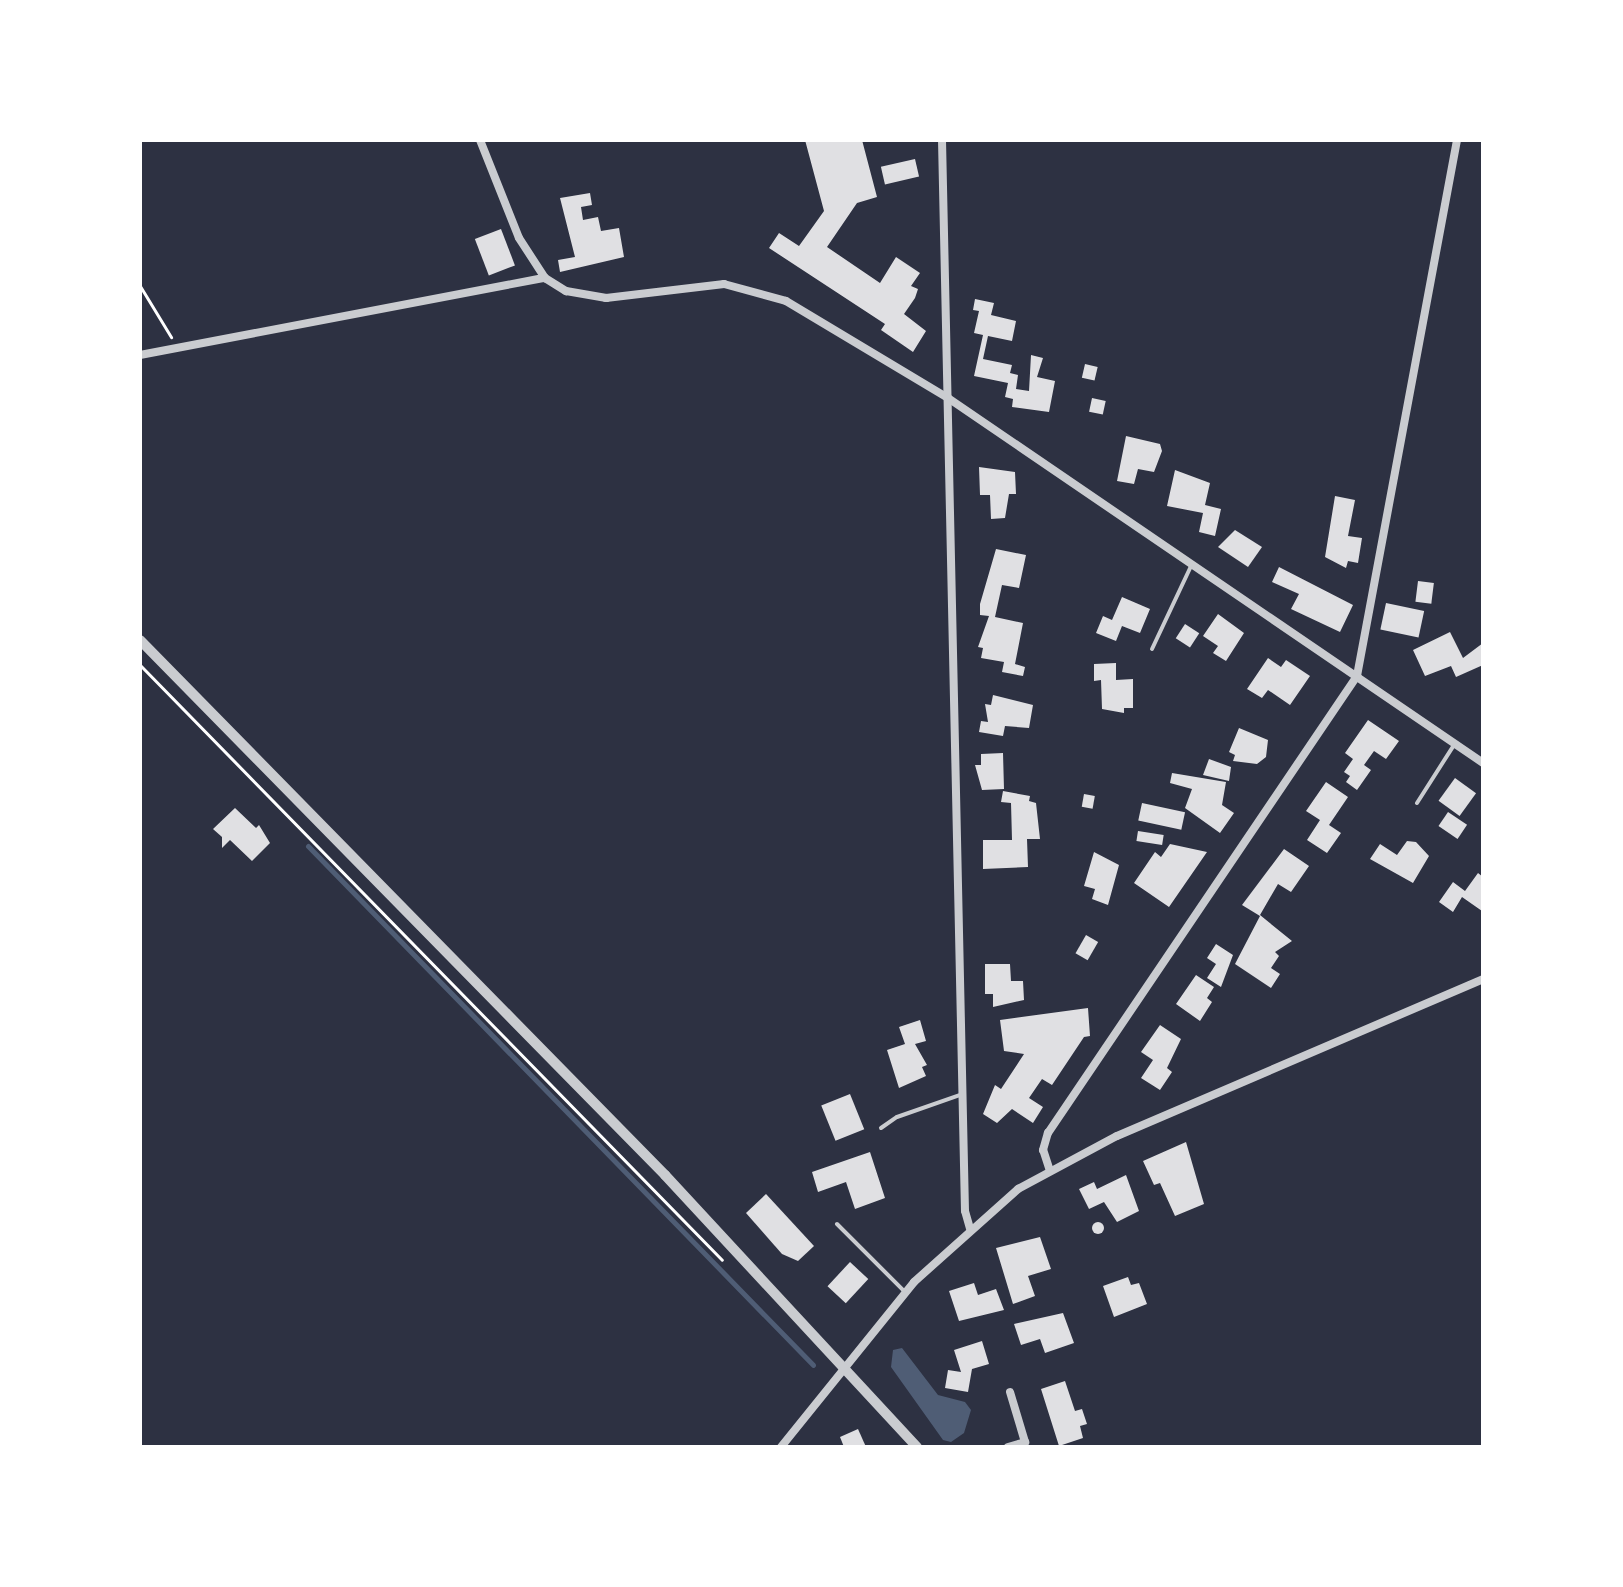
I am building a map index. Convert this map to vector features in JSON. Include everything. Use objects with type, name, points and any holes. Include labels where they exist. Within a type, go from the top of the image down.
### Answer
[{"type":"street","points":[[480,140],[519,238],[545,278],[566,291],[606,298],[695,285],[756,289],[786,301],[948,398],[1483,763]]},
{"type":"street","points":[[942,140],[965,1211],[970,1228]]},
{"type":"street","points":[[1050,1171],[1043,1150],[1048,1133],[1357,676],[1457,140]]},
{"type":"street","points":[[140,355],[545,278]]},
{"type":"street","points":[[140,640],[665,1175],[917,1447]]},
{"type":"street","points":[[781,1447],[843,1365],[905,1292],[970,1228],[1018,1189],[1117,1136],[1483,979]]},
{"type":"street","points":[[1008,1447],[1025,1442],[1010,1392]]},
{"type":"lane","points":[[1152,649],[1192,564]]},
{"type":"lane","points":[[1417,803],[1455,743]]},
{"type":"lane","points":[[881,1128],[897,1117],[962,1094]]},
{"type":"lane","points":[[837,1224],[905,1292]]},
{"type":"path","points":[[140,286],[177,349]]},
{"type":"path","points":[[140,665],[727,1265]]},
{"type":"water","points":[[902,1348],[938,1395],[965,1402],[971,1410],[964,1433],[951,1442],[943,1440],[891,1367],[893,1350]]},
{"type":"building","points":[[805,140],[862,140],[877,197],[857,203],[827,247],[880,283],[896,257],[920,273],[911,286],[918,289],[915,298],[904,314],[926,331],[913,352],[881,330],[885,324],[769,248],[779,233],[799,246],[824,211]]},
{"type":"building","points":[[915,159],[919,177],[885,184],[881,167]]},
{"type":"building","points":[[590,193],[592,205],[581,207],[583,220],[598,217],[601,231],[619,228],[624,257],[560,272],[558,260],[575,257],[560,198]]},
{"type":"building","points":[[501,229],[515,265],[489,275],[475,239]]},
{"type":"building","points":[[975,299],[994,303],[991,315],[1016,321],[1012,341],[988,336],[983,359],[1012,365],[1010,373],[1018,375],[1016,389],[1029,391],[1031,355],[1043,358],[1037,377],[1055,381],[1049,412],[1012,407],[1013,399],[1005,397],[1008,383],[974,376],[983,335],[974,333],[979,311],[973,310]]},
{"type":"building","points":[[1085,364],[1098,367],[1095,381],[1082,378]]},
{"type":"building","points":[[1092,398],[1106,401],[1103,415],[1089,412]]},
{"type":"building","points":[[1126,436],[1160,444],[1162,451],[1154,472],[1138,469],[1134,484],[1117,481]]},
{"type":"building","points":[[979,467],[1015,472],[1016,494],[1009,494],[1005,518],[991,519],[990,495],[980,495]]},
{"type":"building","points":[[1175,470],[1210,483],[1205,505],[1221,509],[1215,536],[1199,532],[1203,513],[1167,506]]},
{"type":"building","points":[[1335,496],[1355,500],[1348,536],[1362,538],[1358,563],[1348,561],[1346,568],[1325,557]]},
{"type":"building","points":[[1235,530],[1262,547],[1248,567],[1218,547]]},
{"type":"building","points":[[996,549],[1026,555],[1019,588],[1002,585],[995,617],[1023,623],[1015,664],[1025,667],[1023,676],[1002,672],[1004,662],[981,658],[983,648],[978,647],[989,616],[980,615],[980,604]]},
{"type":"building","points":[[1279,567],[1353,605],[1340,632],[1291,609],[1299,594],[1272,582]]},
{"type":"building","points":[[1418,581],[1434,583],[1431,604],[1415,602]]},
{"type":"building","points":[[1122,597],[1150,609],[1140,633],[1122,626],[1116,641],[1096,633],[1103,616],[1112,620]]},
{"type":"building","points":[[1386,603],[1424,611],[1419,638],[1380,629]]},
{"type":"building","points":[[1218,614],[1244,633],[1226,661],[1213,653],[1218,646],[1203,636]]},
{"type":"building","points":[[1185,624],[1199,633],[1190,648],[1176,638]]},
{"type":"building","points":[[1450,632],[1463,658],[1483,643],[1483,665],[1456,677],[1451,666],[1425,676],[1413,650]]},
{"type":"building","points":[[1268,658],[1281,667],[1286,660],[1310,676],[1290,705],[1268,690],[1262,698],[1247,689]]},
{"type":"building","points":[[1116,663],[1116,680],[1133,679],[1133,708],[1124,708],[1124,713],[1102,709],[1101,680],[1094,681],[1094,664]]},
{"type":"building","points":[[993,695],[1033,705],[1029,728],[1005,726],[1003,736],[979,732],[981,721],[988,722],[985,704],[991,705]]},
{"type":"building","points":[[1368,720],[1399,741],[1386,759],[1374,751],[1364,765],[1371,770],[1357,790],[1346,782],[1350,776],[1344,772],[1353,759],[1345,753]]},
{"type":"building","points":[[1239,728],[1268,740],[1266,757],[1257,764],[1233,761],[1235,755],[1229,752]]},
{"type":"building","points":[[1003,753],[1004,789],[982,790],[975,765],[981,765],[981,754]]},
{"type":"building","points":[[1209,759],[1231,767],[1229,781],[1203,775]]},
{"type":"building","points":[[1172,773],[1226,782],[1222,805],[1234,813],[1220,833],[1185,808],[1192,789],[1170,783]]},
{"type":"building","points":[[1455,778],[1476,793],[1460,816],[1439,801]]},
{"type":"building","points":[[1326,782],[1348,797],[1329,825],[1341,833],[1327,853],[1307,840],[1320,820],[1306,811]]},
{"type":"building","points":[[1003,791],[1030,796],[1029,801],[1036,803],[1040,839],[1027,839],[1028,867],[983,869],[983,840],[1012,840],[1011,803],[1001,802]]},
{"type":"building","points":[[1084,794],[1095,796],[1093,809],[1082,807]]},
{"type":"building","points":[[1142,803],[1185,812],[1181,830],[1138,821]]},
{"type":"building","points":[[235,808],[256,828],[259,825],[270,843],[252,861],[230,840],[222,848],[222,837],[213,829]]},
{"type":"building","points":[[1448,812],[1467,825],[1458,839],[1438,826]]},
{"type":"building","points":[[1138,831],[1164,835],[1162,845],[1136,841]]},
{"type":"building","points":[[1407,841],[1416,842],[1429,856],[1413,883],[1370,859],[1380,844],[1397,855]]},
{"type":"building","points":[[1170,844],[1207,852],[1169,907],[1134,883],[1155,852],[1161,857]]},
{"type":"building","points":[[1284,849],[1309,866],[1291,892],[1278,884],[1260,915],[1292,941],[1275,952],[1279,956],[1271,968],[1280,974],[1271,988],[1235,964],[1260,916],[1242,905]]},
{"type":"building","points":[[1094,852],[1119,865],[1108,905],[1092,899],[1095,889],[1084,886]]},
{"type":"building","points":[[1478,873],[1483,877],[1482,911],[1462,897],[1453,912],[1439,902],[1453,882],[1465,891]]},
{"type":"building","points":[[1086,935],[1098,942],[1088,960],[1076,953]]},
{"type":"building","points":[[1216,944],[1233,955],[1221,987],[1207,978],[1216,964],[1207,958]]},
{"type":"building","points":[[985,964],[1010,964],[1011,981],[1023,981],[1024,1000],[993,1007],[993,994],[985,994]]},
{"type":"building","points":[[1196,975],[1214,987],[1207,998],[1212,1002],[1200,1021],[1176,1004]]},
{"type":"building","points":[[1088,1008],[1090,1036],[1084,1037],[1052,1085],[1042,1079],[1029,1098],[1043,1107],[1033,1123],[1012,1109],[997,1123],[983,1114],[995,1085],[1001,1089],[1024,1054],[1004,1051],[1000,1020]]},
{"type":"building","points":[[920,1020],[926,1041],[915,1044],[927,1065],[922,1067],[926,1076],[899,1088],[887,1050],[905,1044],[899,1027]]},
{"type":"building","points":[[1160,1025],[1181,1039],[1167,1068],[1172,1072],[1160,1090],[1141,1078],[1153,1060],[1141,1052]]},
{"type":"building","points":[[850,1094],[864,1129],[835,1141],[821,1106]]},
{"type":"building","points":[[1186,1142],[1204,1204],[1175,1216],[1160,1183],[1154,1185],[1143,1161]]},
{"type":"building","points":[[870,1152],[885,1198],[855,1209],[846,1182],[818,1192],[812,1172]]},
{"type":"building","points":[[1126,1175],[1139,1211],[1117,1222],[1104,1202],[1089,1209],[1079,1189],[1094,1182],[1097,1189]]},
{"type":"building","points":[[766,1194],[814,1246],[798,1261],[782,1254],[746,1213]]},
{"type":"building","points":[[1093,1223],[1103,1223],[1103,1233],[1093,1233]]},
{"type":"building","points":[[1040,1237],[1051,1269],[1028,1276],[1035,1296],[1013,1304],[996,1248]]},
{"type":"building","points":[[850,1262],[868,1279],[846,1303],[827,1286]]},
{"type":"building","points":[[1128,1277],[1131,1285],[1139,1283],[1147,1304],[1114,1317],[1103,1286]]},
{"type":"building","points":[[974,1283],[978,1295],[996,1289],[1004,1310],[959,1321],[949,1291]]},
{"type":"building","points":[[1063,1313],[1074,1343],[1045,1353],[1040,1339],[1021,1345],[1014,1324]]},
{"type":"building","points":[[982,1341],[989,1364],[972,1369],[968,1392],[945,1388],[948,1370],[961,1372],[954,1350]]},
{"type":"building","points":[[1065,1381],[1075,1411],[1082,1409],[1087,1424],[1080,1426],[1083,1438],[1059,1446],[1041,1389]]},
{"type":"building","points":[[858,1429],[866,1447],[844,1447],[840,1437]]},
{"type":"waterway","points":[[308,846],[813,1365]]}]
